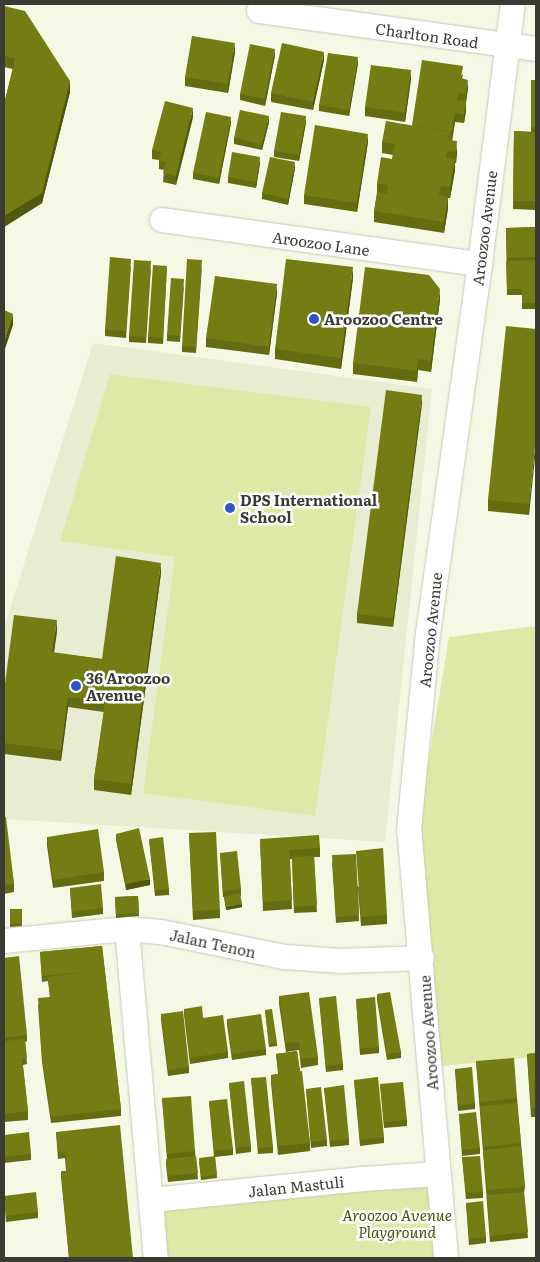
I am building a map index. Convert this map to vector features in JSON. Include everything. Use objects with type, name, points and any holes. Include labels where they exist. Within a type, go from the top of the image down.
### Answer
[{"type":"street","name":"Aroozoo Avenue","points":[[446,1258],[422,958],[409,830],[431,614],[480,264],[513,4]]},
{"type":"street","name":"Charlton Road","points":[[259,11],[321,12],[508,47],[536,49]]},
{"type":"street","name":"Aroozoo Lane","points":[[162,220],[480,264]]},
{"type":"street","name":"Jalan Tenon","points":[[4,941],[126,929],[169,934],[284,957],[342,961],[422,958]]},
{"type":"street","points":[[126,929],[156,1258]]},
{"type":"street","name":"Jalan Mastuli","points":[[152,1200],[363,1179],[440,1174]]},
{"type":"shaded area","name":"DPS International School","points":[[93,343],[432,389],[385,842],[4,819],[4,628]]},
{"type":"green space","points":[[110,374],[371,407],[315,816],[143,793],[175,557],[60,541]]},
{"type":"green space","points":[[536,626],[536,1057],[442,1066],[417,830],[449,637]]},
{"type":"green space","name":"Aroozoo Avenue Playground","points":[[431,1185],[436,1258],[167,1258],[162,1209]]},
{"type":"building","points":[[4,6],[25,11],[70,81],[42,193],[4,216],[4,104],[15,59],[4,56]]},
{"type":"building","points":[[192,36],[235,43],[228,84],[185,77]]},
{"type":"building","points":[[282,43],[324,52],[313,102],[271,93]]},
{"type":"building","points":[[250,44],[275,49],[265,99],[240,94]]},
{"type":"building","points":[[328,53],[358,57],[349,110],[319,105]]},
{"type":"building","points":[[422,60],[463,66],[461,78],[468,80],[466,94],[458,93],[457,100],[466,101],[464,115],[455,113],[452,132],[412,125]]},
{"type":"building","points":[[371,65],[411,70],[405,113],[365,107]]},
{"type":"building","points":[[531,80],[536,80],[536,127],[531,127]]},
{"type":"building","points":[[165,101],[193,108],[176,176],[163,173],[166,162],[159,160],[161,152],[152,150]]},
{"type":"building","points":[[240,110],[269,116],[262,144],[234,138]]},
{"type":"building","points":[[206,112],[231,117],[219,178],[193,173]]},
{"type":"building","points":[[281,112],[306,116],[299,155],[274,151]]},
{"type":"building","points":[[386,121],[450,132],[449,140],[457,141],[456,152],[447,151],[446,158],[455,159],[450,187],[441,186],[439,195],[448,197],[444,222],[374,211],[377,192],[387,194],[388,185],[377,184],[381,157],[392,159],[395,144],[382,142]]},
{"type":"building","points":[[315,125],[368,134],[357,203],[304,195]]},
{"type":"building","points":[[514,131],[536,132],[536,201],[513,201]]},
{"type":"building","points":[[232,152],[260,157],[256,182],[228,177]]},
{"type":"building","points":[[270,157],[295,162],[288,199],[262,193]]},
{"type":"building","points":[[536,227],[536,257],[507,258],[506,228]]},
{"type":"building","points":[[110,257],[131,259],[126,331],[105,330]]},
{"type":"building","points":[[187,259],[202,260],[196,347],[182,346]]},
{"type":"building","name":"Aroozoo Centre","points":[[286,259],[353,267],[341,358],[275,349]]},
{"type":"building","points":[[134,260],[151,261],[146,337],[129,336]]},
{"type":"building","points":[[536,260],[536,303],[522,303],[522,289],[507,289],[506,261]]},
{"type":"building","points":[[153,265],[167,266],[163,338],[148,337]]},
{"type":"building","points":[[365,267],[429,275],[440,289],[431,361],[418,359],[417,371],[353,363]]},
{"type":"building","points":[[215,276],[277,284],[269,347],[206,338]]},
{"type":"building","points":[[171,278],[184,279],[180,336],[167,335]]},
{"type":"building","points":[[4,310],[13,314],[4,341]]},
{"type":"building","points":[[506,326],[536,329],[536,438],[529,504],[488,500]]},
{"type":"building","name":"DPS International School","points":[[386,390],[422,395],[393,618],[357,614]]},
{"type":"building","name":"36 Aroozoo Avenue","points":[[116,556],[161,563],[131,784],[94,779],[105,702],[68,697],[61,750],[4,743],[4,691],[14,615],[57,620],[52,652],[102,659]]},
{"type":"building","points":[[6,817],[14,884],[4,885],[4,818]]},
{"type":"building","points":[[139,828],[150,879],[126,884],[116,834]]},
{"type":"building","points":[[98,829],[104,872],[53,880],[47,837]]},
{"type":"building","points":[[216,832],[220,910],[193,911],[189,833]]},
{"type":"building","points":[[319,835],[320,848],[289,850],[292,900],[263,902],[260,839]]},
{"type":"building","points":[[163,837],[169,889],[155,890],[149,839]]},
{"type":"building","points":[[383,848],[387,915],[361,917],[356,851]]},
{"type":"building","points":[[237,851],[241,889],[223,891],[220,853]]},
{"type":"building","points":[[356,854],[359,915],[336,917],[332,855]]},
{"type":"building","points":[[314,856],[317,905],[294,907],[292,857]]},
{"type":"building","points":[[101,884],[103,908],[72,912],[70,888]]},
{"type":"building","points":[[240,893],[242,904],[226,907],[224,897]]},
{"type":"building","points":[[138,896],[139,913],[116,914],[115,897]]},
{"type":"building","points":[[10,909],[22,909],[22,923],[10,924]]},
{"type":"building","points":[[102,946],[121,1109],[51,1117],[42,1056],[38,998],[50,997],[48,977],[86,972],[42,976],[40,952]]},
{"type":"building","points":[[19,956],[27,1035],[4,1038],[4,958]]},
{"type":"building","points":[[309,992],[318,1057],[301,1059],[299,1042],[286,1043],[279,996]]},
{"type":"building","points":[[390,992],[401,1052],[387,1054],[377,994]]},
{"type":"building","points":[[336,996],[343,1064],[326,1066],[319,998]]},
{"type":"building","points":[[375,997],[379,1047],[360,1049],[356,999]]},
{"type":"building","points":[[202,1006],[203,1018],[223,1015],[228,1052],[190,1058],[184,1009]]},
{"type":"building","points":[[272,1009],[277,1043],[269,1044],[265,1010]]},
{"type":"building","points":[[183,1011],[189,1067],[168,1070],[161,1014]]},
{"type":"building","points":[[261,1014],[266,1049],[232,1054],[227,1019]]},
{"type":"building","points":[[25,1039],[27,1058],[4,1061],[4,1041]]},
{"type":"building","points":[[297,1051],[300,1071],[279,1074],[276,1054]]},
{"type":"building","points":[[536,1053],[536,1108],[531,1108],[527,1054]]},
{"type":"building","points":[[514,1058],[517,1098],[480,1102],[476,1061]]},
{"type":"building","points":[[22,1059],[28,1111],[4,1114],[4,1061]]},
{"type":"building","points":[[472,1067],[475,1103],[458,1105],[455,1069]]},
{"type":"building","points":[[302,1071],[310,1143],[278,1146],[271,1075]]},
{"type":"building","points":[[266,1077],[273,1147],[258,1148],[251,1078]]},
{"type":"building","points":[[378,1077],[384,1137],[360,1140],[354,1080]]},
{"type":"building","points":[[244,1081],[251,1146],[236,1148],[229,1083]]},
{"type":"building","points":[[403,1082],[407,1120],[384,1122],[380,1084]]},
{"type":"building","points":[[344,1085],[349,1139],[330,1141],[324,1088]]},
{"type":"building","points":[[321,1087],[327,1140],[311,1142],[306,1089]]},
{"type":"building","points":[[191,1096],[195,1151],[167,1154],[162,1098]]},
{"type":"building","points":[[227,1099],[233,1149],[214,1151],[209,1101]]},
{"type":"building","points":[[517,1103],[521,1143],[484,1147],[480,1106]]},
{"type":"building","points":[[476,1112],[480,1148],[462,1150],[459,1114]]},
{"type":"building","points":[[120,1125],[133,1258],[69,1258],[61,1171],[67,1171],[65,1152],[58,1153],[56,1132]]},
{"type":"building","points":[[29,1132],[31,1154],[4,1157],[4,1135]]},
{"type":"building","points":[[521,1146],[525,1187],[487,1190],[483,1150]]},
{"type":"building","points":[[196,1156],[198,1173],[168,1176],[166,1159]]},
{"type":"building","points":[[215,1156],[217,1175],[201,1177],[199,1158]]},
{"type":"building","points":[[480,1156],[483,1192],[466,1193],[462,1157]]},
{"type":"building","points":[[36,1192],[38,1212],[6,1216],[4,1196]]},
{"type":"building","points":[[524,1192],[528,1232],[490,1236],[487,1195]]},
{"type":"building","points":[[483,1201],[486,1237],[469,1239],[466,1203]]},
{"type":"place","name":"Aroozoo Centre","points":[[314,319]]},
{"type":"place","name":"DPS International School","points":[[230,508]]},
{"type":"place","name":"36 Aroozoo Avenue","points":[[76,686]]}]
